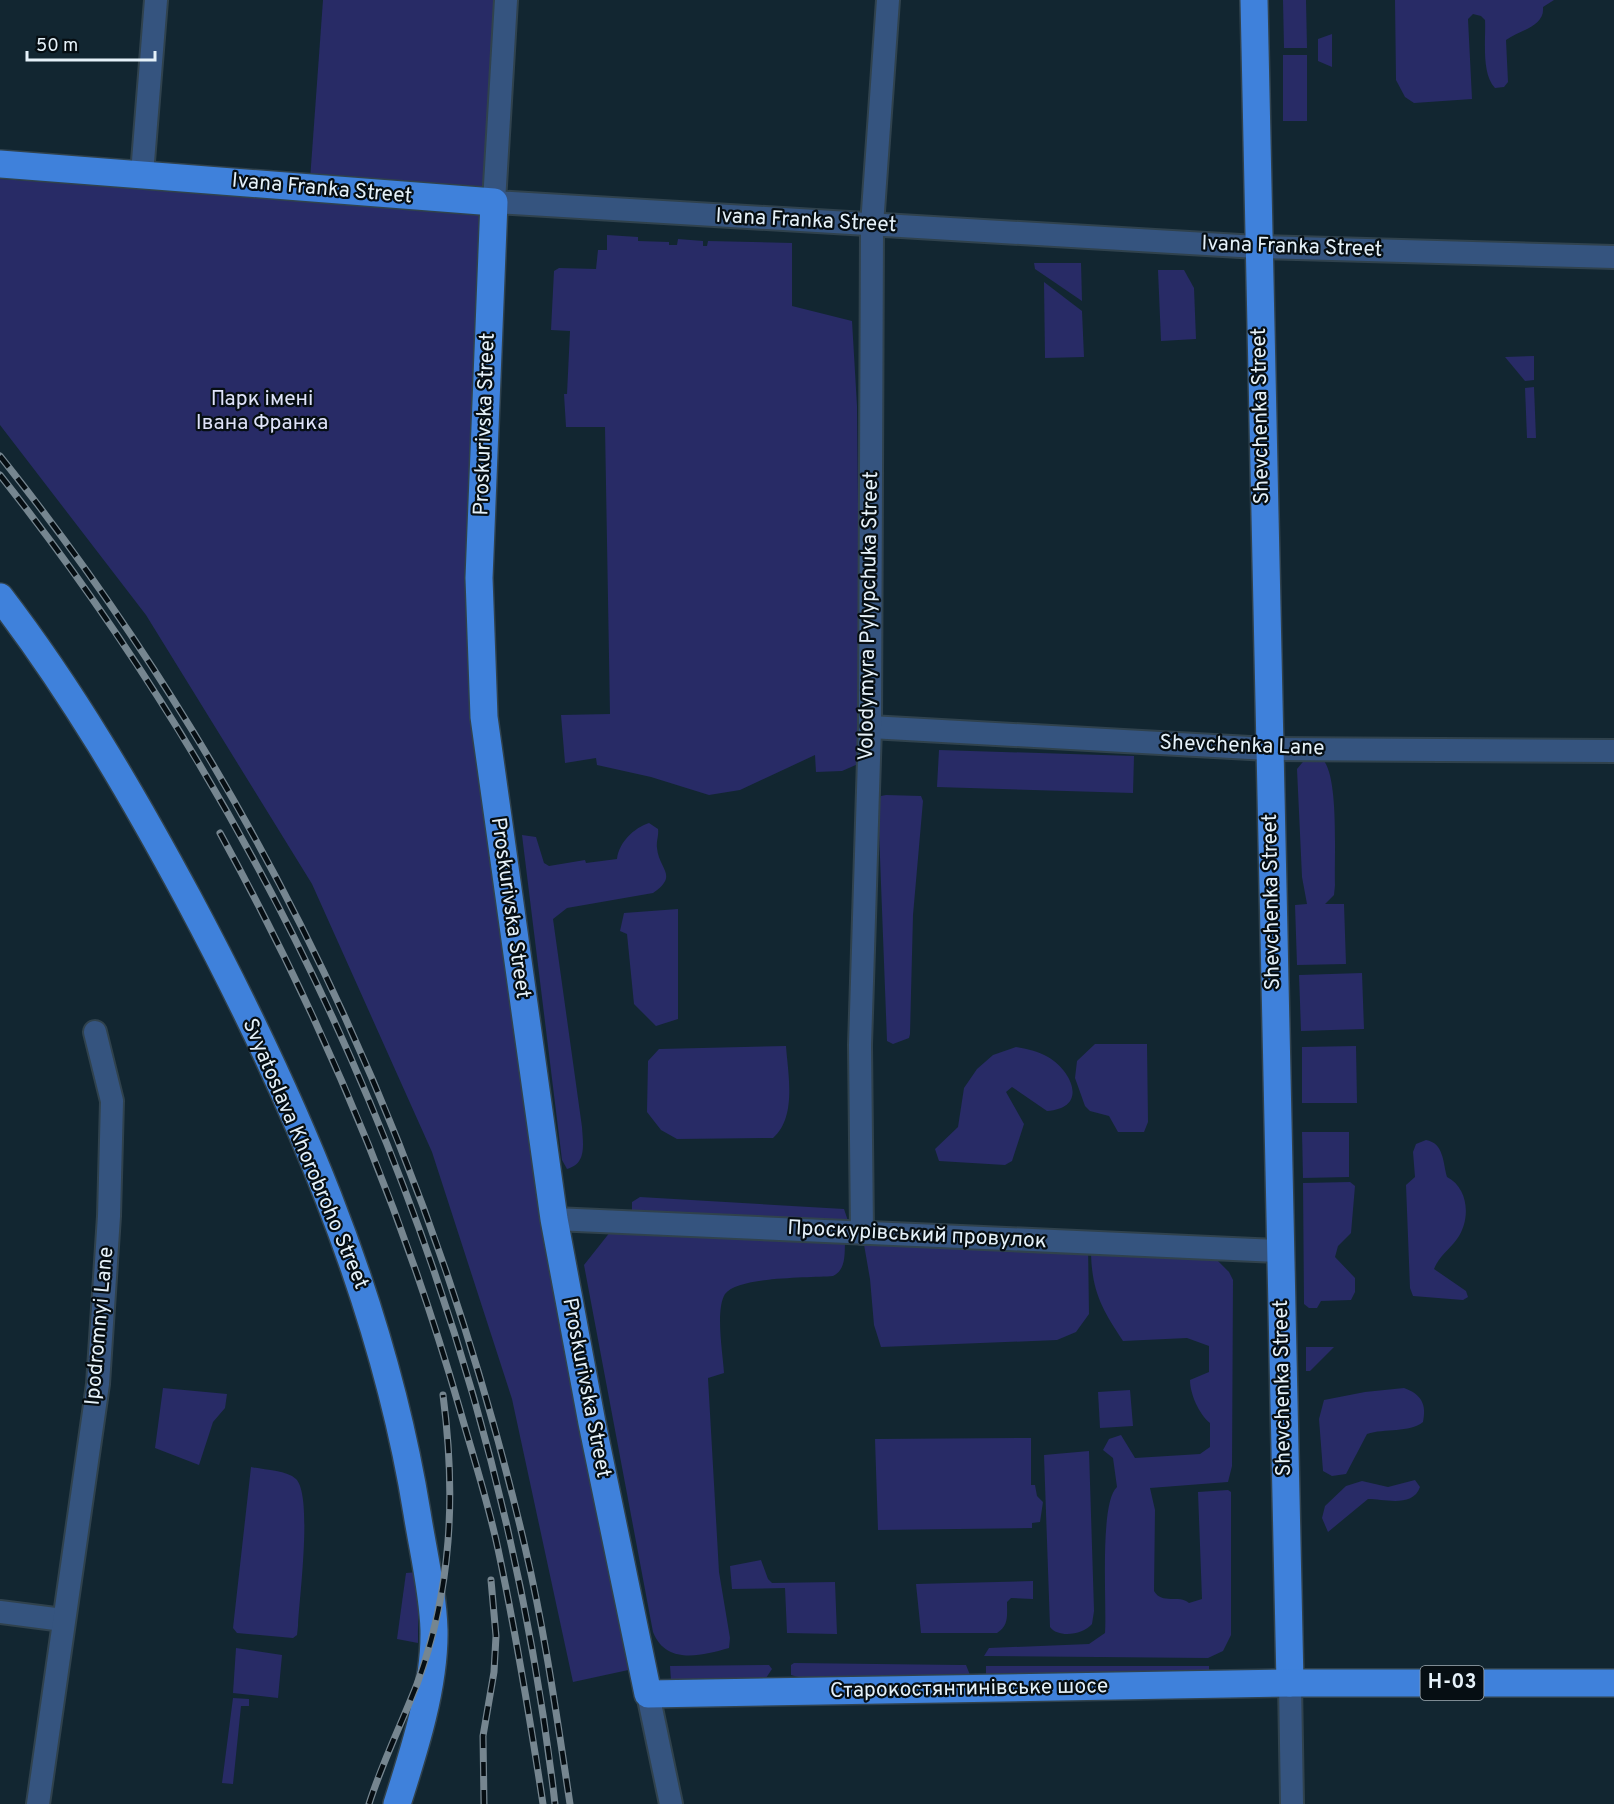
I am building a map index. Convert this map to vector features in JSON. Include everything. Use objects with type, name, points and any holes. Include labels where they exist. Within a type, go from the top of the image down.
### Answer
[{"type":"main road","name":"Shevchenka Street","points":[[1254,0],[1257,247],[1290,1683]]},
{"type":"main road","name":"Ivana Franka Street","points":[[0,164],[494,202]]},
{"type":"main road","name":"Proskurivska Street","points":[[494,202],[479,578],[484,717],[554,1219],[592,1423],[648,1695]]},
{"type":"main road","name":"Svyatoslava Khorobroho Street","points":[[0,597],[40,651],[115,768],[205,929],[284,1092],[361,1285],[396,1401],[407,1453],[434,1631],[424,1707],[397,1804]]},
{"type":"main road","name":"Старокостянтинівське шосе","points":[[648,1695],[1290,1683]]},
{"type":"main road","name":"Н-03","points":[[1290,1683],[1614,1683]]},
{"type":"street","points":[[142,174],[156,0]]},
{"type":"street","name":"Proskurivska Street","points":[[494,202],[506,0]]},
{"type":"street","name":"Volodymyra Pylypchuka Street","points":[[862,1233],[860,1045],[870,727],[872,225],[888,0]]},
{"type":"street","name":"Ivana Franka Street","points":[[494,202],[1257,247],[1614,257]]},
{"type":"street","name":"Shevchenka Lane","points":[[870,727],[1268,749],[1614,751]]},
{"type":"street","name":"Ipodromnyi Lane","points":[[38,1804],[98,1384],[109,1216],[112,1101],[95,1032]]},
{"type":"street","name":"Проскурівський провулок","points":[[554,1219],[1280,1251]]},
{"type":"street","points":[[0,1612],[63,1620]]},
{"type":"street","name":"Shevchenka Street","points":[[1290,1683],[1292,1804]]},
{"type":"street","name":"Proskurivska Street","points":[[648,1695],[671,1804]]},
{"type":"green space","points":[[323,0],[500,0],[487,194],[310,180]]},
{"type":"green space","points":[[1283,0],[1306,0],[1307,48],[1284,48]]},
{"type":"green space","points":[[1395,0],[1554,0],[1543,7],[1543,14],[1536,24],[1506,40],[1508,82],[1504,87],[1495,88],[1491,82],[1486,65],[1485,20],[1473,14],[1468,19],[1472,99],[1414,103],[1405,97],[1396,80]]},
{"type":"green space","points":[[1332,34],[1332,67],[1318,61],[1318,39]]},
{"type":"green space","points":[[1283,55],[1307,55],[1307,121],[1283,121]]},
{"type":"green space","name":"Парк імені Івана Франка","points":[[0,179],[486,210],[471,578],[633,1669],[573,1682],[512,1399],[432,1152],[312,884],[146,615],[0,425]]},
{"type":"green space","points":[[607,235],[638,237],[638,241],[669,242],[669,245],[677,245],[678,239],[703,241],[703,246],[707,246],[708,241],[792,243],[792,306],[852,321],[857,406],[860,699],[858,700],[858,764],[842,771],[816,772],[815,755],[740,790],[709,795],[651,777],[597,765],[596,758],[565,763],[561,715],[610,714],[605,427],[566,427],[564,394],[567,394],[570,331],[551,330],[554,271],[559,268],[596,269],[598,250],[607,250]]},
{"type":"green space","points":[[1034,263],[1081,263],[1082,301],[1035,269]]},
{"type":"green space","points":[[1158,270],[1184,270],[1194,288],[1196,339],[1161,341]]},
{"type":"green space","points":[[1044,282],[1082,311],[1084,357],[1045,358]]},
{"type":"green space","points":[[1534,356],[1534,380],[1525,381],[1505,357]]},
{"type":"green space","points":[[1534,387],[1536,438],[1527,438],[1525,388]]},
{"type":"green space","points":[[939,750],[1134,756],[1133,793],[937,787]]},
{"type":"green space","points":[[1307,757],[1323,759],[1332,785],[1335,821],[1335,885],[1334,895],[1325,904],[1344,904],[1346,964],[1297,965],[1295,905],[1307,904],[1302,877],[1297,769]]},
{"type":"green space","points":[[881,796],[921,796],[923,801],[913,915],[910,1034],[909,1038],[893,1044],[887,1041],[878,805]]},
{"type":"green space","points":[[649,823],[658,829],[658,856],[666,872],[665,881],[661,887],[653,893],[567,908],[553,919],[583,1140],[581,1158],[578,1163],[567,1169],[562,1160],[522,835],[536,837],[544,863],[549,866],[585,860],[586,863],[617,859],[628,836]]},
{"type":"green space","points":[[678,909],[678,1019],[656,1026],[634,1004],[627,934],[620,931],[624,913]]},
{"type":"green space","points":[[1362,973],[1364,1029],[1301,1031],[1299,975]]},
{"type":"green space","points":[[1095,1044],[1147,1044],[1148,1122],[1144,1132],[1118,1132],[1109,1116],[1090,1111],[1085,1106],[1075,1078],[1077,1061]]},
{"type":"green space","points":[[786,1046],[789,1082],[788,1107],[781,1129],[773,1138],[677,1139],[661,1130],[647,1112],[648,1061],[659,1049]]},
{"type":"green space","points":[[1356,1046],[1357,1103],[1302,1103],[1302,1047]]},
{"type":"green space","points":[[1016,1047],[1032,1050],[1057,1063],[1069,1079],[1072,1088],[1072,1096],[1068,1103],[1060,1108],[1047,1111],[1012,1087],[1006,1092],[1024,1124],[1012,1161],[1005,1165],[939,1161],[935,1149],[958,1127],[964,1088],[977,1069],[993,1055]]},
{"type":"green space","points":[[1302,1132],[1349,1132],[1349,1177],[1303,1178]]},
{"type":"green space","points":[[1426,1140],[1440,1149],[1447,1177],[1454,1182],[1464,1196],[1466,1214],[1461,1231],[1434,1269],[1466,1291],[1468,1297],[1463,1300],[1413,1296],[1410,1288],[1406,1185],[1415,1177],[1413,1152],[1416,1144]]},
{"type":"green space","points":[[1350,1182],[1355,1186],[1351,1233],[1338,1246],[1335,1257],[1355,1278],[1355,1292],[1351,1300],[1321,1301],[1317,1308],[1309,1308],[1304,1304],[1303,1183]]},
{"type":"green space","points":[[640,1197],[844,1209],[849,1224],[845,1238],[844,1260],[839,1272],[833,1276],[776,1279],[744,1284],[732,1288],[725,1294],[722,1301],[720,1321],[724,1373],[708,1378],[719,1572],[730,1638],[729,1648],[707,1654],[675,1654],[666,1650],[653,1632],[584,1265],[618,1222],[632,1213],[632,1202]]},
{"type":"green space","points":[[862,1233],[1088,1243],[1089,1314],[1076,1332],[1057,1340],[881,1347],[874,1325],[870,1279]]},
{"type":"green space","points":[[1091,1253],[1214,1257],[1229,1272],[1233,1280],[1232,1466],[1228,1482],[1150,1488],[1155,1510],[1154,1591],[1161,1598],[1180,1599],[1189,1603],[1202,1599],[1198,1492],[1228,1490],[1231,1492],[1231,1635],[1223,1651],[1208,1658],[984,1656],[989,1648],[1089,1644],[1105,1633],[1106,1533],[1111,1497],[1117,1487],[1113,1458],[1103,1450],[1109,1439],[1121,1435],[1135,1458],[1200,1454],[1210,1447],[1210,1423],[1196,1403],[1190,1380],[1209,1372],[1209,1346],[1187,1338],[1123,1341],[1099,1300],[1093,1279]]},
{"type":"green space","points":[[1306,1347],[1334,1347],[1310,1371],[1306,1371]]},
{"type":"green space","points":[[163,1388],[227,1394],[225,1408],[213,1422],[199,1465],[155,1448]]},
{"type":"green space","points":[[1404,1388],[1415,1393],[1421,1400],[1424,1410],[1423,1422],[1411,1428],[1367,1434],[1346,1474],[1332,1476],[1323,1471],[1319,1419],[1324,1400],[1365,1392]]},
{"type":"green space","points":[[1130,1390],[1133,1426],[1100,1428],[1098,1392]]},
{"type":"green space","points":[[1031,1438],[1031,1485],[1035,1485],[1037,1496],[1043,1502],[1040,1522],[1032,1523],[1032,1528],[878,1530],[875,1439]]},
{"type":"green space","points":[[1089,1451],[1094,1611],[1092,1624],[1078,1633],[1065,1634],[1054,1631],[1050,1627],[1044,1455]]},
{"type":"green space","points":[[251,1467],[292,1476],[301,1489],[304,1505],[304,1549],[297,1635],[293,1638],[237,1633],[233,1628]]},
{"type":"green space","points":[[1415,1480],[1420,1487],[1411,1498],[1397,1501],[1368,1499],[1328,1532],[1322,1518],[1325,1506],[1346,1486],[1362,1481],[1388,1487]]},
{"type":"green space","points":[[761,1560],[768,1579],[772,1583],[835,1582],[837,1634],[787,1633],[785,1588],[732,1589],[730,1566]]},
{"type":"green space","points":[[418,1572],[418,1643],[397,1639],[406,1573]]},
{"type":"green space","points":[[1033,1581],[1033,1599],[1011,1598],[1007,1602],[1004,1627],[997,1633],[921,1633],[916,1584]]},
{"type":"green space","points":[[236,1648],[282,1655],[278,1698],[233,1693]]},
{"type":"green space","points":[[794,1663],[966,1665],[970,1675],[805,1679],[791,1675],[791,1665]]},
{"type":"green space","points":[[769,1665],[772,1669],[766,1678],[671,1680],[670,1666]]},
{"type":"green space","points":[[986,1666],[1209,1666],[1209,1679],[986,1675]]},
{"type":"green space","points":[[233,1698],[249,1699],[249,1706],[241,1706],[233,1784],[222,1783]]},
{"type":"railway","points":[[0,456],[92,579],[177,706],[254,837],[324,972],[385,1110],[439,1252],[486,1398],[525,1547],[539,1611],[570,1804]]},
{"type":"railway","points":[[0,475],[108,622],[206,775],[293,936],[369,1101],[434,1272],[487,1446],[527,1624],[555,1804]]},
{"type":"railway","points":[[220,833],[257,902],[325,1043],[385,1187],[437,1335],[490,1514],[498,1549],[543,1804]]},
{"type":"railway","points":[[369,1804],[417,1684],[438,1613],[444,1577],[450,1505],[443,1395]]},
{"type":"railway","points":[[484,1804],[483,1736],[494,1672],[496,1636],[491,1580]]}]
